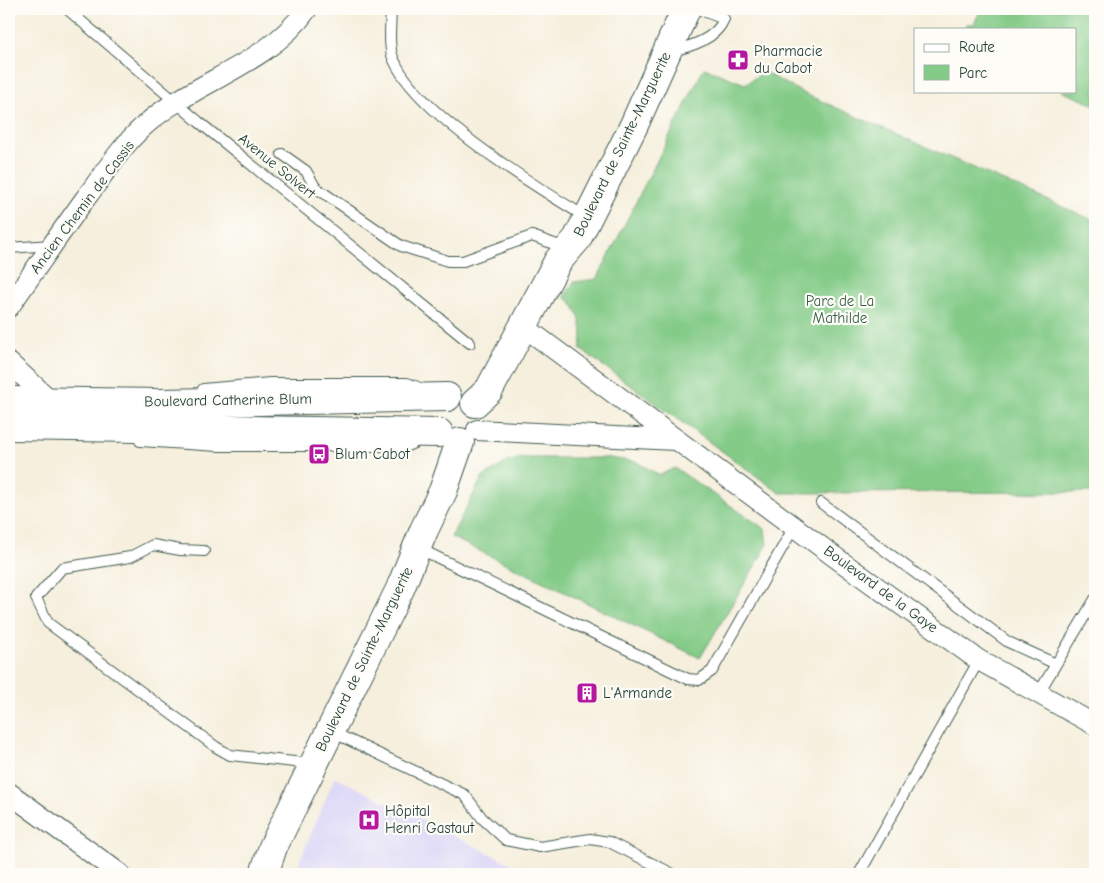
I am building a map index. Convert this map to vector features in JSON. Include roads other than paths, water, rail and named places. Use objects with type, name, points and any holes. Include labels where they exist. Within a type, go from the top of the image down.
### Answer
[{"type":"street","name":"Boulevard de Sainte-Marguerite","points":[[475,404],[489,390],[558,261],[577,240],[634,125],[686,9]]},
{"type":"street","name":"Ancien Chemin de Cassis","points":[[9,307],[114,159],[144,126],[175,101],[258,55],[304,10]]},
{"type":"street","name":"Boulevard de la Gaye","points":[[523,326],[794,527],[979,660],[1095,725]]},
{"type":"street","points":[[9,362],[49,393]]},
{"type":"street","name":"Boulevard Catherine Blum","points":[[14,395],[49,393],[161,403],[447,397]]},
{"type":"street","points":[[459,435],[481,420],[475,404],[467,397],[457,395],[447,397],[439,404],[434,413],[434,424],[459,435],[676,440]]},
{"type":"street","name":"Boulevard Catherine Blum","points":[[9,426],[459,435]]},
{"type":"street","name":"Boulevard de Sainte-Marguerite","points":[[264,874],[273,847],[400,589],[443,491],[459,435]]},
{"type":"street","points":[[9,793],[120,874]]},
{"type":"lane","name":"Avenue Solvert","points":[[67,9],[175,101],[470,344]]},
{"type":"lane","points":[[391,9],[392,54],[408,82],[441,118],[545,192],[587,218]]},
{"type":"lane","points":[[666,53],[696,44],[720,29],[724,18],[698,9]]},
{"type":"lane","points":[[282,154],[306,171],[315,187],[401,246],[448,261],[464,261],[532,236],[569,250]]},
{"type":"lane","points":[[9,248],[52,245]]},
{"type":"lane","points":[[163,392],[270,383],[407,383],[447,397]]},
{"type":"lane","points":[[9,434],[89,438]]},
{"type":"lane","points":[[129,441],[218,446],[407,446],[459,435]]},
{"type":"lane","points":[[821,503],[1008,642],[1056,664]]},
{"type":"lane","points":[[417,548],[688,679],[699,680],[712,671],[794,527]]},
{"type":"lane","points":[[204,550],[180,550],[153,545],[130,557],[62,568],[36,598],[48,623],[216,747],[230,755],[314,764]]},
{"type":"lane","points":[[1038,694],[1095,599]]},
{"type":"lane","points":[[859,874],[979,660]]},
{"type":"lane","points":[[330,731],[466,795],[482,818],[506,840],[540,847],[590,839],[609,842],[673,874]]},
{"type":"place","name":"Pharmacie du Cabot","points":[[738,60]]},
{"type":"place","name":"Blum Cabot","points":[[319,454]]},
{"type":"place","name":"L'Armande","points":[[587,693]]},
{"type":"place","name":"Hôpital Henri Gastaut","points":[[369,820]]},
{"type":"park label","name":"Parc de La Mathilde","points":[[840,310]]}]
